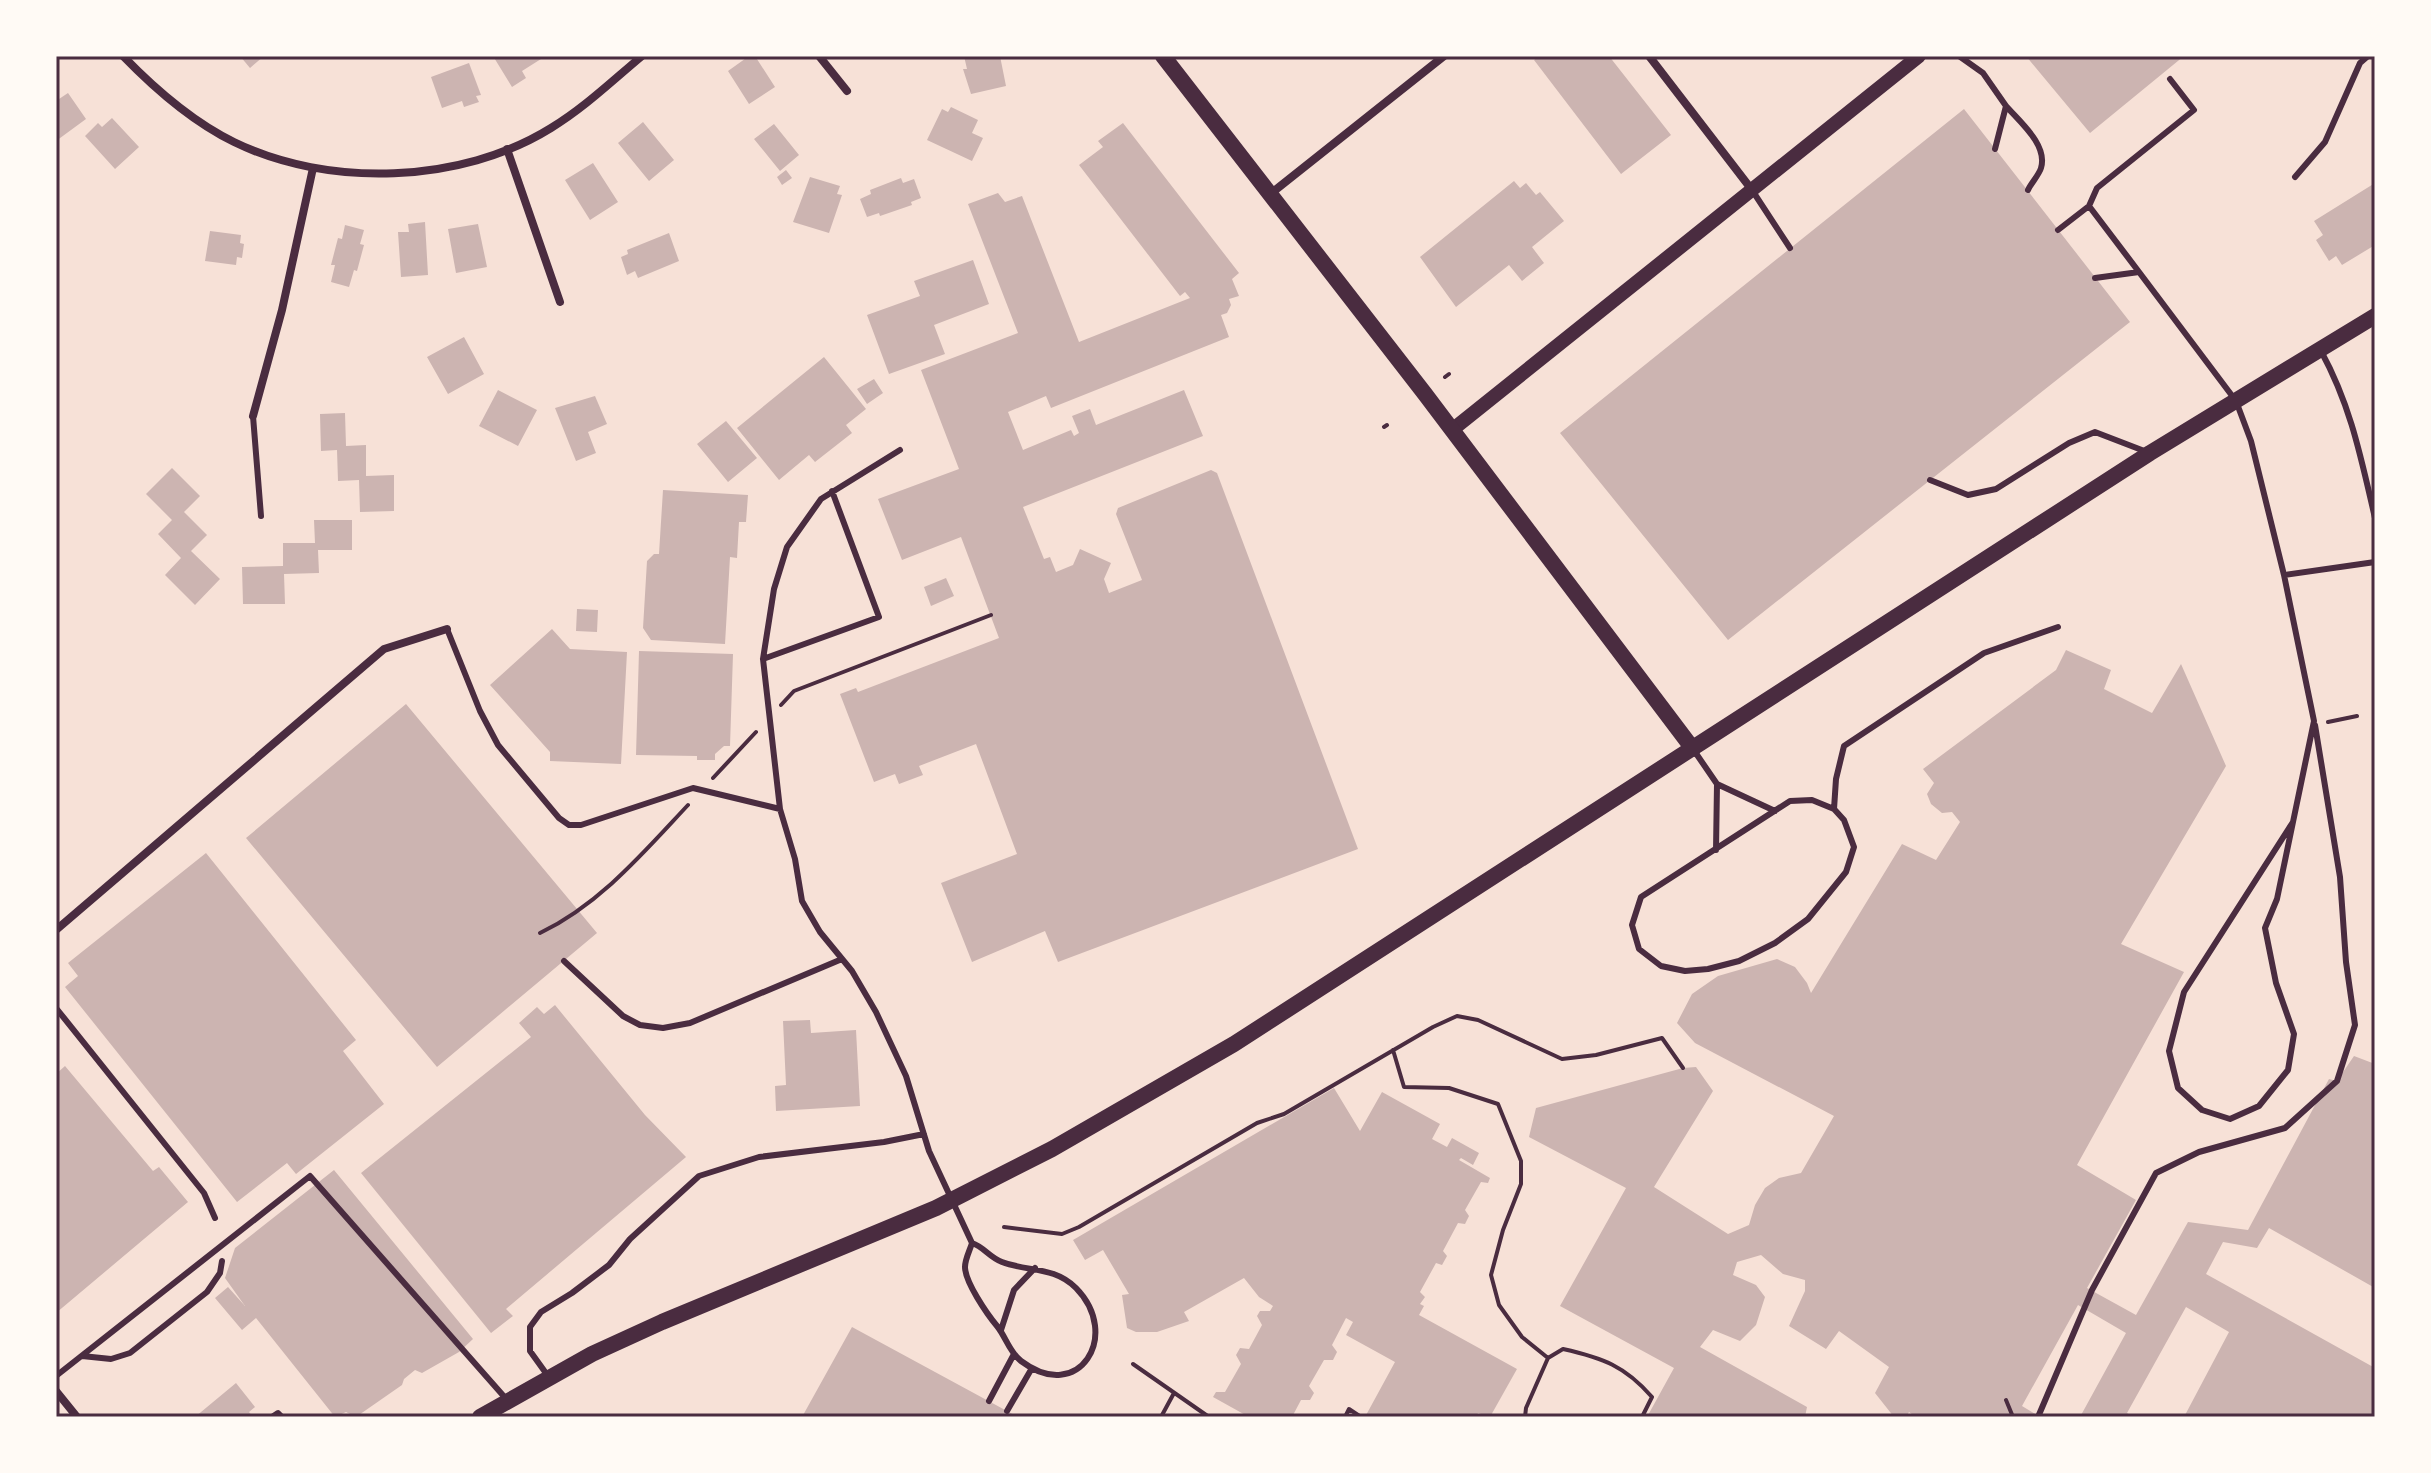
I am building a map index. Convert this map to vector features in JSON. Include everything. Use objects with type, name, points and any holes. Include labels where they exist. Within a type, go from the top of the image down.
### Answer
[{"type":"main road","points":[[1163,56],[1693,749]]},
{"type":"main road","points":[[480,1417],[592,1354],[715,1298],[909,1220],[952,1199],[1052,1149],[1234,1044],[2150,453],[2375,316]]},
{"type":"street","points":[[123,56],[167,96],[233,142],[313,168],[351,173],[411,174],[475,161],[549,130],[592,99],[642,56]]},
{"type":"street","points":[[819,56],[847,91]]},
{"type":"street","points":[[1269,195],[1444,56]]},
{"type":"street","points":[[1649,56],[1752,190]]},
{"type":"street","points":[[1452,430],[1919,56]]},
{"type":"street","points":[[507,149],[560,302]]},
{"type":"street","points":[[253,416],[282,310],[313,168]]},
{"type":"street","points":[[56,930],[384,649],[447,629]]},
{"type":"street","points":[[56,1391],[77,1417]]},
{"type":"lane","points":[[1959,56],[1983,73],[2032,136],[2042,154],[2041,169],[2028,190]]},
{"type":"lane","points":[[2295,177],[2325,142],[2360,63],[2368,56]]},
{"type":"lane","points":[[2058,230],[2089,206],[2097,188],[2194,110],[2170,79]]},
{"type":"lane","points":[[1995,149],[2006,106]]},
{"type":"lane","points":[[1752,190],[1790,248]]},
{"type":"lane","points":[[2038,1417],[2092,1290],[2156,1173],[2199,1152],[2285,1128],[2337,1081],[2355,1025],[2346,962],[2340,877],[2314,721],[2284,575],[2251,441],[2236,401],[2089,206]]},
{"type":"lane","points":[[2095,278],[2139,272]]},
{"type":"lane","points":[[2320,349],[2350,413],[2375,518]]},
{"type":"lane","points":[[253,416],[261,516]]},
{"type":"lane","points":[[1930,480],[1968,495],[1996,489],[2069,443],[2095,432],[2150,453]]},
{"type":"lane","points":[[900,450],[821,499],[787,547],[774,589],[763,659],[780,809],[795,859],[802,901],[876,1012],[906,1076],[924,1134],[972,1243],[965,1268],[984,1311],[1001,1330],[1014,1354],[1032,1368],[1062,1375],[1082,1367],[1093,1353],[1096,1339],[1088,1304],[1076,1288],[1047,1270],[993,1258],[985,1248],[972,1243]]},
{"type":"lane","points":[[763,659],[879,617],[832,491]]},
{"type":"lane","points":[[2284,575],[2375,562]]},
{"type":"lane","points":[[1834,809],[1836,779],[1844,746],[1984,653],[2058,627]]},
{"type":"lane","points":[[447,629],[480,711],[498,745],[559,818],[569,825],[581,825],[693,788],[780,809]]},
{"type":"lane","points":[[2293,822],[2184,992],[2169,1051],[2178,1088],[2202,1110],[2230,1119],[2259,1106],[2288,1070],[2294,1034],[2276,983],[2265,928],[2277,899],[2314,721]]},
{"type":"lane","points":[[1693,749],[1717,784],[1775,811]]},
{"type":"lane","points":[[1716,850],[1717,784]]},
{"type":"lane","points":[[1812,800],[1834,809],[1844,820],[1854,847],[1846,872],[1808,919],[1775,943],[1739,961],[1685,971],[1661,966],[1639,949],[1632,925],[1641,897],[1790,801],[1812,800]]},
{"type":"lane","points":[[564,961],[623,1016],[640,1025],[663,1028],[690,1023],[842,959]]},
{"type":"lane","points":[[56,1008],[204,1193],[215,1218]]},
{"type":"lane","points":[[549,1378],[530,1351],[530,1327],[541,1312],[609,1265],[630,1239],[699,1176],[759,1157],[884,1142],[924,1134]]},
{"type":"lane","points":[[56,1376],[310,1176],[508,1401]]},
{"type":"lane","points":[[82,1356],[111,1359],[130,1353],[207,1292],[220,1273],[222,1261]]},
{"type":"lane","points":[[1001,1330],[1014,1290],[1035,1268]]},
{"type":"lane","points":[[989,1401],[1014,1354]]},
{"type":"lane","points":[[1007,1411],[1032,1368]]},
{"type":"lane","points":[[272,1417],[278,1413],[282,1417]]},
{"type":"path","points":[[2324,723],[2357,716]]},
{"type":"path","points":[[540,933],[578,910]]},
{"type":"path","points":[[1004,1227],[1062,1234],[1079,1227],[1257,1123],[1284,1114],[1457,1016],[1498,1028],[1562,1059],[1596,1055],[1662,1038],[1683,1068]]},
{"type":"path","points":[[1393,1050],[1404,1087],[1449,1088],[1498,1104],[1521,1161],[1521,1184],[1503,1230],[1491,1275],[1499,1305],[1514,1327],[1548,1358]]},
{"type":"path","points":[[1525,1417],[1548,1358],[1563,1349],[1593,1356],[1634,1376],[1652,1397],[1642,1417]]},
{"type":"path","points":[[1133,1364],[1209,1417]]},
{"type":"path","points":[[1161,1417],[1174,1393]]},
{"type":"path","points":[[2006,1400],[2013,1417]]},
{"type":"path","points":[[1345,1417],[1349,1409],[1361,1417]]},
{"type":"building","points":[[240,56],[264,56],[250,68]]},
{"type":"building","points":[[493,56],[539,56],[541,59],[522,71],[526,78],[512,87]]},
{"type":"building","points":[[749,56],[755,56],[775,87],[749,104],[728,71]]},
{"type":"building","points":[[964,56],[1000,56],[1006,86],[971,94],[963,69],[967,69]]},
{"type":"building","points":[[1539,56],[1609,56],[1671,135],[1621,174],[1534,60]]},
{"type":"building","points":[[2026,56],[2184,56],[2090,133]]},
{"type":"building","points":[[469,63],[481,95],[476,96],[479,102],[464,107],[462,101],[442,108],[431,77]]},
{"type":"building","points":[[68,93],[86,119],[56,141],[56,101]]},
{"type":"building","points":[[951,107],[978,120],[972,133],[983,138],[972,161],[927,140],[942,109],[948,112]]},
{"type":"building","points":[[1964,109],[2130,322],[1728,640],[1560,433]]},
{"type":"building","points":[[112,118],[139,147],[115,169],[85,136],[98,123],[102,127]]},
{"type":"building","points":[[643,122],[674,160],[649,181],[618,143]]},
{"type":"building","points":[[1123,123],[1239,273],[1232,279],[1239,296],[1229,299],[1231,305],[1227,313],[1221,315],[1229,337],[1051,408],[1046,396],[1008,412],[1023,450],[1071,430],[1074,436],[1079,433],[1072,416],[1090,409],[1096,425],[1184,390],[1203,436],[1023,507],[1044,559],[1050,557],[1056,572],[1073,565],[1080,549],[1111,563],[1104,579],[1109,593],[1142,580],[1116,514],[1118,508],[1211,470],[1217,473],[1358,849],[1058,962],[1045,931],[972,962],[941,883],[1017,854],[976,744],[919,766],[923,775],[899,784],[895,774],[874,782],[840,694],[856,688],[858,692],[999,638],[961,537],[902,560],[878,499],[959,469],[921,370],[1018,333],[968,204],[998,193],[1005,202],[1022,196],[1079,342],[1190,298],[1185,292],[1180,296],[1079,165],[1103,147],[1098,141]]},
{"type":"building","points":[[774,124],[799,155],[780,171],[754,139]]},
{"type":"building","points":[[593,163],[618,202],[590,220],[565,180]]},
{"type":"building","points":[[786,170],[792,178],[782,185],[777,177]]},
{"type":"building","points":[[810,177],[840,186],[837,194],[842,195],[829,233],[793,222]]},
{"type":"building","points":[[901,178],[903,183],[914,179],[921,198],[911,202],[912,205],[867,217],[860,199],[871,194],[870,190]]},
{"type":"building","points":[[1514,181],[1520,188],[1526,183],[1536,195],[1540,192],[1564,221],[1532,247],[1544,263],[1522,281],[1509,265],[1456,307],[1420,257]]},
{"type":"building","points":[[2375,183],[2375,245],[2342,265],[2336,256],[2329,261],[2316,240],[2323,235],[2314,221]]},
{"type":"building","points":[[425,222],[428,275],[401,277],[398,232],[409,232],[408,224]]},
{"type":"building","points":[[478,224],[487,267],[456,273],[448,229]]},
{"type":"building","points":[[345,225],[364,230],[360,244],[364,245],[349,287],[331,282],[335,265],[331,265]]},
{"type":"building","points":[[210,231],[241,235],[240,243],[244,244],[242,258],[237,257],[236,265],[205,261]]},
{"type":"building","points":[[669,233],[679,261],[638,278],[635,271],[627,275],[621,257],[628,254],[627,250]]},
{"type":"building","points":[[973,260],[989,304],[934,325],[945,354],[889,374],[867,315],[920,296],[914,281]]},
{"type":"building","points":[[464,337],[484,374],[448,394],[427,357]]},
{"type":"building","points":[[824,357],[866,409],[846,425],[852,433],[815,462],[809,455],[779,480],[737,428]]},
{"type":"building","points":[[874,379],[883,393],[867,404],[857,389]]},
{"type":"building","points":[[498,390],[537,410],[518,446],[479,426]]},
{"type":"building","points":[[595,396],[607,424],[588,432],[596,453],[576,461],[555,408]]},
{"type":"building","points":[[345,413],[346,446],[366,445],[366,476],[394,475],[394,511],[360,512],[359,480],[338,481],[337,450],[321,451],[320,414]]},
{"type":"building","points":[[726,421],[757,458],[728,482],[697,444]]},
{"type":"building","points":[[172,468],[200,496],[184,512],[207,535],[191,551],[220,579],[195,605],[165,575],[181,558],[158,534],[172,520],[146,494]]},
{"type":"building","points":[[663,490],[748,495],[746,522],[739,522],[737,558],[730,557],[725,644],[651,640],[643,628],[647,561],[654,554],[659,554]]},
{"type":"building","points":[[314,520],[352,520],[352,550],[318,550],[319,573],[284,574],[285,604],[243,604],[242,567],[283,566],[283,543],[315,543]]},
{"type":"building","points":[[946,578],[954,596],[931,606],[924,587]]},
{"type":"building","points":[[577,609],[598,610],[597,632],[576,631]]},
{"type":"building","points":[[552,629],[570,649],[627,652],[621,764],[550,761],[550,752],[490,685]]},
{"type":"building","points":[[2066,650],[2111,670],[2104,689],[2152,713],[2181,664],[2226,766],[2121,944],[2184,972],[2077,1165],[2136,1200],[2087,1288],[2136,1315],[2188,1222],[2248,1230],[2329,1079],[2337,1081],[2354,1056],[2375,1064],[2375,1288],[2269,1228],[2257,1248],[2223,1242],[2206,1274],[2375,1368],[2375,1417],[2184,1417],[2229,1332],[2186,1307],[2127,1413],[2133,1417],[2080,1417],[2126,1333],[2078,1305],[2022,1406],[2040,1417],[1916,1417],[1909,1412],[1906,1417],[1894,1417],[1875,1393],[1889,1367],[1839,1331],[1826,1349],[1789,1326],[1805,1291],[1805,1280],[1783,1274],[1761,1255],[1737,1262],[1733,1275],[1756,1285],[1765,1297],[1756,1325],[1740,1341],[1713,1330],[1700,1347],[1807,1407],[1805,1417],[1647,1417],[1674,1368],[1560,1306],[1626,1188],[1529,1137],[1536,1108],[1696,1067],[1713,1091],[1654,1187],[1728,1234],[1749,1225],[1755,1205],[1765,1188],[1779,1178],[1801,1173],[1834,1116],[1695,1043],[1677,1023],[1692,994],[1718,976],[1777,959],[1795,967],[1811,993],[1902,844],[1936,860],[1960,822],[1952,812],[1942,813],[1931,804],[1927,794],[1934,783],[1923,769],[2056,670]]},
{"type":"building","points":[[639,651],[733,654],[730,746],[724,746],[715,754],[715,760],[697,760],[697,756],[636,755]]},
{"type":"building","points":[[406,704],[597,933],[437,1067],[246,838]]},
{"type":"building","points":[[206,853],[356,1040],[343,1051],[384,1104],[296,1174],[287,1163],[237,1202],[65,987],[78,976],[68,963]]},
{"type":"building","points":[[555,1005],[645,1115],[686,1157],[506,1309],[513,1316],[491,1333],[361,1173],[531,1037],[519,1023],[537,1007],[544,1014]]},
{"type":"building","points":[[810,1020],[811,1033],[856,1030],[860,1106],[776,1111],[775,1086],[786,1085],[783,1021]]},
{"type":"building","points":[[65,1066],[153,1171],[159,1167],[188,1202],[56,1313],[56,1074]]},
{"type":"building","points":[[1334,1088],[1360,1131],[1382,1092],[1440,1124],[1432,1139],[1447,1147],[1452,1138],[1479,1153],[1473,1165],[1461,1158],[1459,1160],[1490,1178],[1488,1183],[1481,1182],[1465,1210],[1469,1216],[1465,1224],[1458,1223],[1443,1251],[1447,1256],[1442,1265],[1436,1263],[1420,1292],[1425,1297],[1420,1304],[1424,1306],[1419,1315],[1517,1369],[1490,1417],[1478,1413],[1476,1417],[1365,1417],[1395,1362],[1346,1335],[1353,1322],[1346,1318],[1332,1345],[1337,1352],[1333,1360],[1324,1360],[1309,1386],[1314,1393],[1310,1400],[1301,1400],[1292,1417],[1249,1417],[1213,1397],[1216,1392],[1225,1392],[1241,1364],[1236,1355],[1240,1348],[1249,1349],[1262,1325],[1257,1316],[1260,1311],[1270,1311],[1273,1306],[1259,1297],[1244,1278],[1184,1312],[1189,1321],[1157,1332],[1136,1332],[1127,1328],[1122,1295],[1129,1294],[1103,1250],[1085,1260],[1073,1240]]},
{"type":"building","points":[[334,1170],[473,1339],[459,1352],[422,1373],[415,1370],[404,1379],[402,1385],[356,1417],[346,1412],[335,1417],[256,1318],[242,1330],[215,1298],[228,1287],[245,1306],[225,1278],[235,1248]]},
{"type":"building","points":[[852,1327],[1018,1417],[802,1417]]},
{"type":"building","points":[[236,1383],[255,1407],[249,1412],[253,1417],[195,1417]]}]
